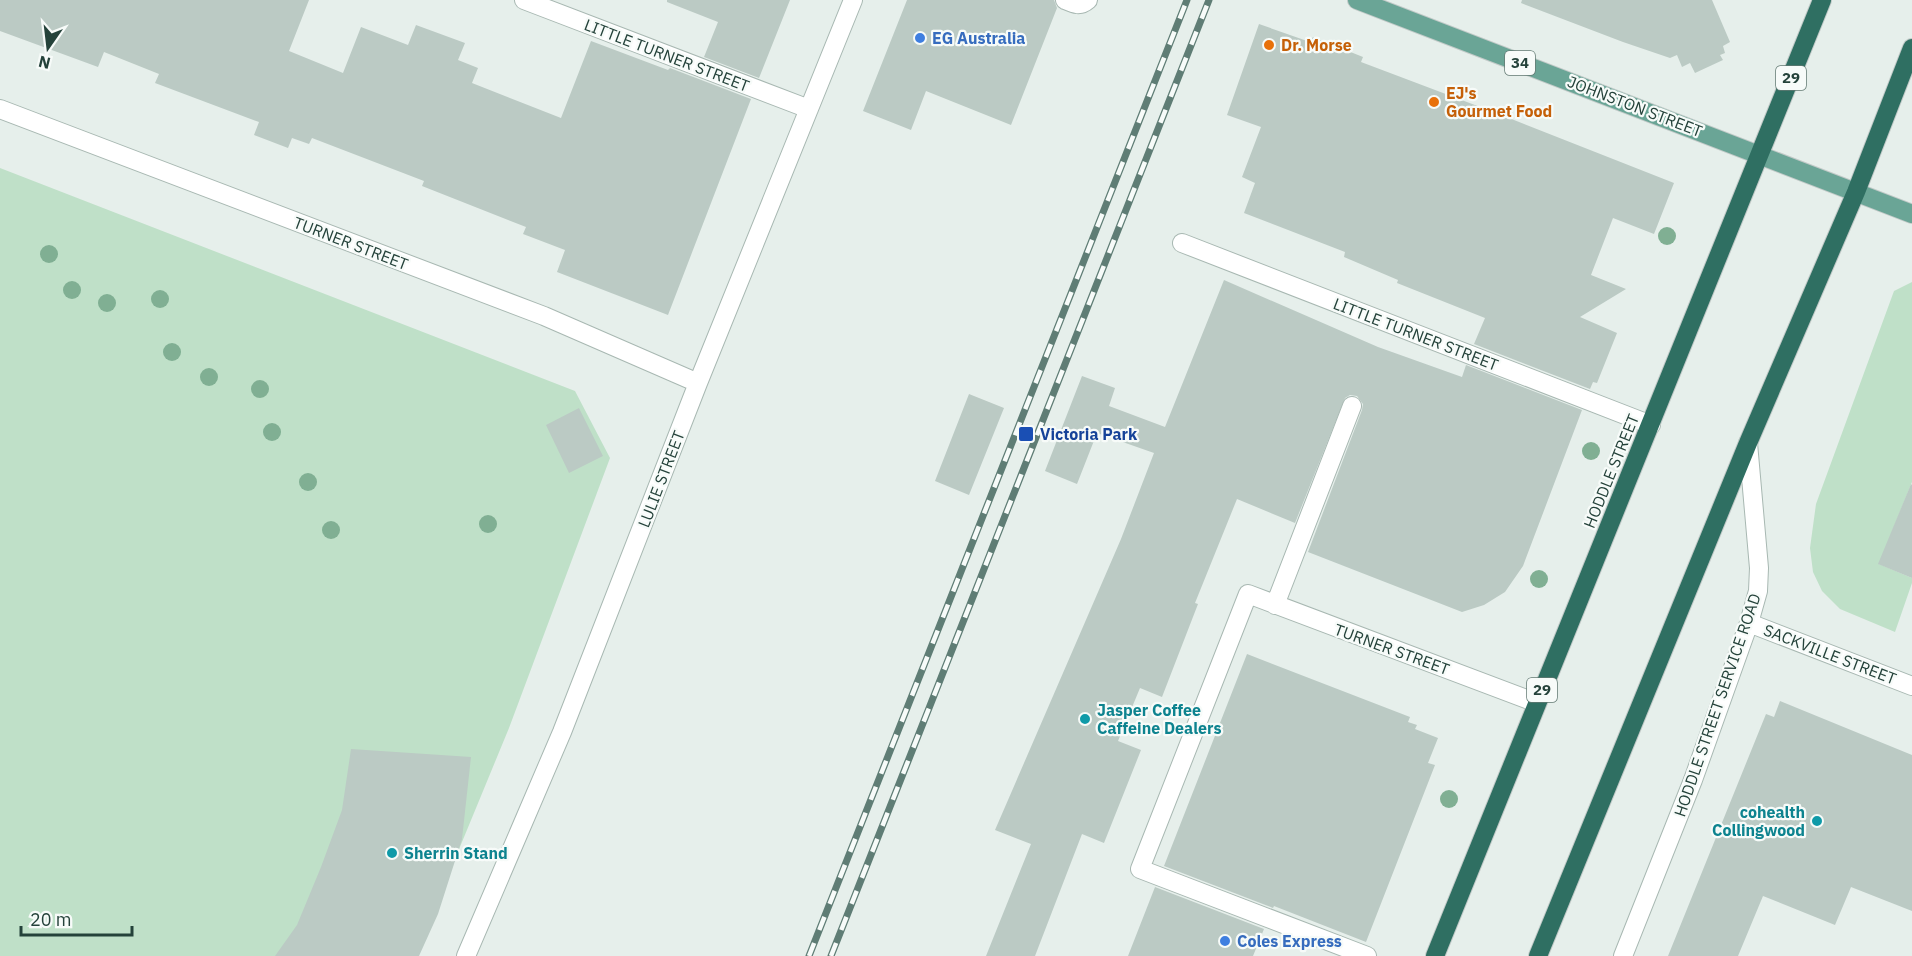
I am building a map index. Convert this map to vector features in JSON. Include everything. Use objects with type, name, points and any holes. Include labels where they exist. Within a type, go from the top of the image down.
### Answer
[{"type":"highway","name":"HODDLE STREET","points":[[1435,956],[1822,0]]},
{"type":"highway","points":[[1538,956],[1748,443],[1856,192],[1912,48]]},
{"type":"main road","name":"JOHNSTON STREET","points":[[1357,0],[1912,214]]},
{"type":"street","name":"LITTLE TURNER STREET","points":[[524,0],[809,109]]},
{"type":"street","name":"LULIE STREET","points":[[466,956],[562,732],[853,0]]},
{"type":"street","points":[[1065,0],[1077,5],[1088,0]]},
{"type":"street","name":"TURNER STREET","points":[[0,109],[544,316],[699,383]]},
{"type":"street","name":"LITTLE TURNER STREET","points":[[1182,243],[1651,425]]},
{"type":"street","points":[[1275,605],[1352,406]]},
{"type":"street","name":"HODDLE STREET SERVICE ROAD","points":[[1623,956],[1693,780],[1749,623],[1758,591],[1759,568],[1748,443]]},
{"type":"street","name":"TURNER STREET","points":[[1367,956],[1140,869],[1248,594],[1537,703]]},
{"type":"street","name":"SACKVILLE STREET","points":[[1749,623],[1912,686]]},
{"type":"green space","points":[[0,168],[575,391],[610,458],[509,728],[415,956],[0,956]]},
{"type":"green space","points":[[1912,282],[1912,482],[1879,564],[1912,578],[1895,632],[1840,609],[1822,591],[1813,572],[1810,548],[1816,504],[1894,291]]},
{"type":"building","points":[[0,0],[309,0],[289,51],[343,73],[361,27],[408,45],[416,25],[465,43],[458,60],[478,68],[472,83],[561,118],[591,41],[751,99],[668,315],[557,272],[565,250],[523,234],[526,227],[422,186],[424,181],[312,138],[309,144],[292,138],[288,148],[254,135],[259,122],[155,83],[159,74],[104,52],[98,67],[0,31]]},
{"type":"building","points":[[667,0],[790,0],[759,78],[704,57],[718,22],[667,2]]},
{"type":"building","points":[[907,0],[1054,0],[1057,8],[1011,125],[926,91],[911,130],[863,111]]},
{"type":"building","points":[[1522,0],[1712,0],[1730,42],[1723,46],[1725,53],[1720,55],[1723,60],[1695,73],[1690,63],[1682,67],[1677,55],[1670,58],[1623,42],[1521,3]]},
{"type":"building","points":[[1259,24],[1310,42],[1313,37],[1363,57],[1361,62],[1674,183],[1654,234],[1613,218],[1591,275],[1626,289],[1580,317],[1617,333],[1597,383],[1593,382],[1590,389],[1474,344],[1485,318],[1397,283],[1398,280],[1344,257],[1345,252],[1244,213],[1255,183],[1242,177],[1261,127],[1227,115]]},
{"type":"building","points":[[1224,280],[1378,347],[1462,377],[1466,365],[1582,410],[1523,566],[1505,592],[1484,605],[1462,612],[1308,552],[1362,410],[1363,404],[1357,396],[1350,395],[1345,398],[1295,523],[1237,499],[1195,603],[1198,604],[1162,697],[1140,688],[1118,741],[1141,750],[1104,843],[1082,834],[1035,956],[986,956],[1031,844],[995,830],[1121,539],[1154,453],[1097,433],[1077,484],[1045,471],[1082,376],[1115,388],[1109,406],[1165,427]]},
{"type":"building","points":[[969,394],[1004,408],[969,495],[935,481]]},
{"type":"building","points":[[579,408],[603,456],[569,473],[546,425]]},
{"type":"building","points":[[1912,485],[1912,578],[1878,564]]},
{"type":"building","points":[[1247,654],[1410,717],[1408,722],[1417,725],[1415,729],[1438,738],[1428,763],[1435,765],[1366,942],[1164,866]]},
{"type":"building","name":"cohealth Collingwood","points":[[1780,701],[1912,755],[1912,911],[1851,887],[1835,925],[1763,896],[1738,956],[1668,956],[1766,714],[1774,717]]},
{"type":"building","name":"Sherrin Stand","points":[[351,749],[471,757],[462,839],[438,914],[419,956],[275,956],[297,925],[342,810]]},
{"type":"building","points":[[1155,887],[1264,929],[1253,956],[1128,956]]},
{"type":"railway","points":[[809,956],[1187,0]]},
{"type":"railway","points":[[831,956],[1209,0]]},
{"type":"place","name":"EG Australia","points":[[920,38]]},
{"type":"place","name":"Dr. Morse","points":[[1269,45]]},
{"type":"place","name":"EJ's Gourmet Food","points":[[1434,102]]},
{"type":"place","name":"Victoria Park","points":[[1026,434]]},
{"type":"place","name":"Jasper Coffee Caffeine Dealers","points":[[1085,719]]},
{"type":"place","name":"cohealth Collingwood","points":[[1817,821]]},
{"type":"place","name":"Sherrin Stand","points":[[392,853]]},
{"type":"place","name":"Coles Express","points":[[1225,941]]}]
